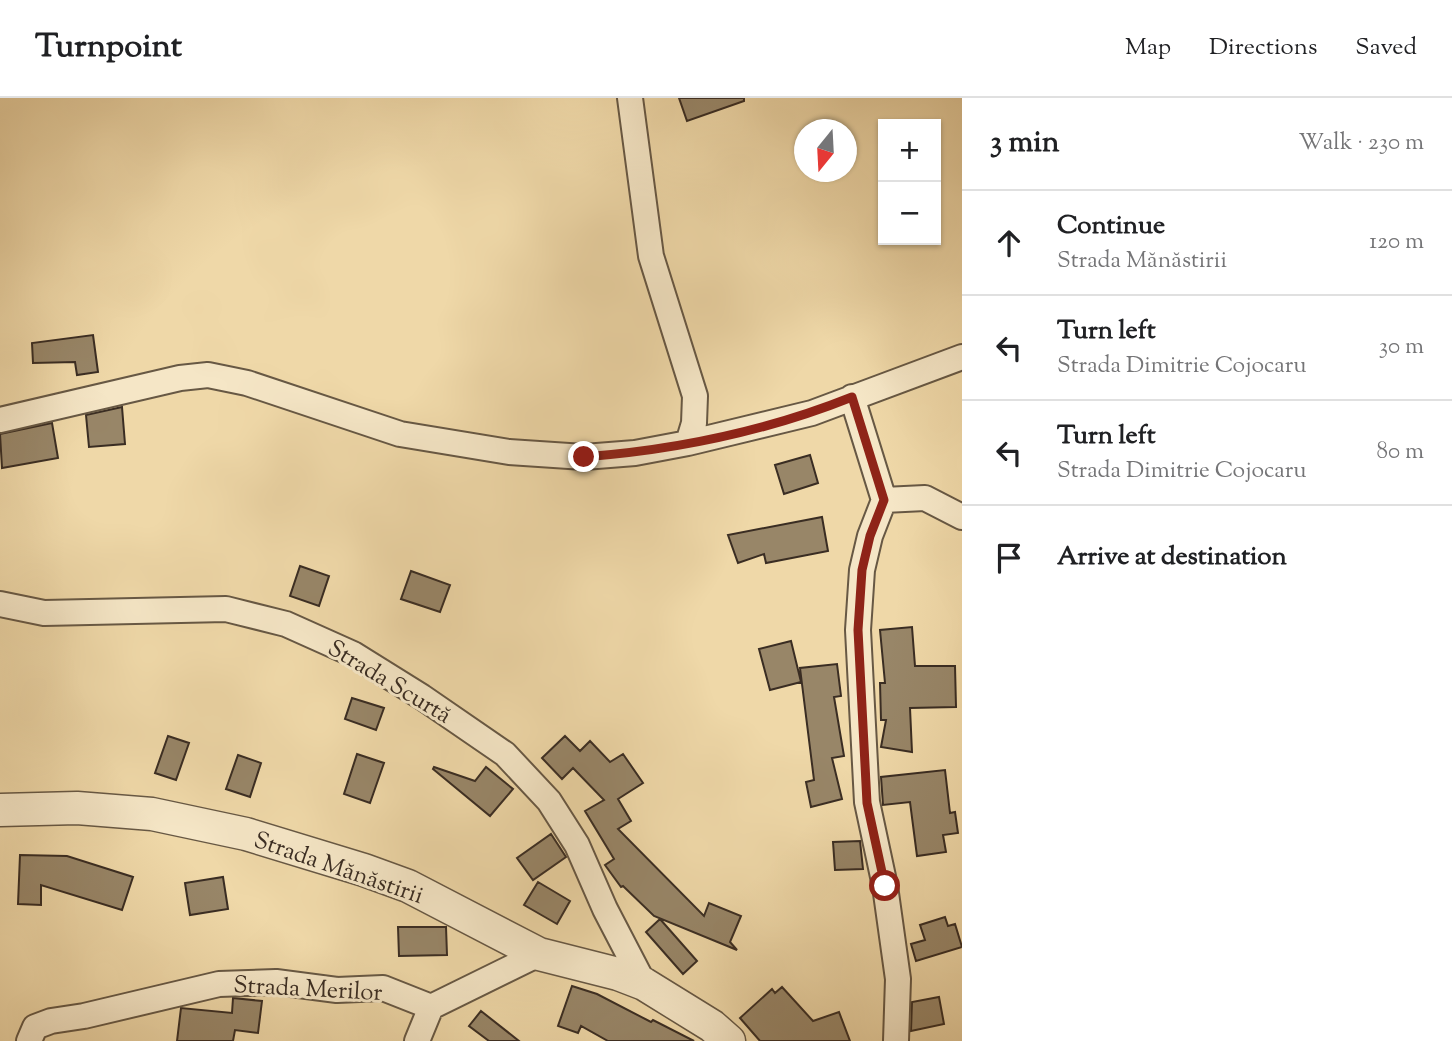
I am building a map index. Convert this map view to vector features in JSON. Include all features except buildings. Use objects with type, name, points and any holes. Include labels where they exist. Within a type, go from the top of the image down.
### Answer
[{"type":"street","points":[[630,98],[651,256],[695,396],[694,422],[688,443]]},
{"type":"street","points":[[0,420],[180,377],[208,375],[247,383],[400,434],[509,452],[584,457],[635,453],[688,443],[812,413],[962,357]]},
{"type":"street","points":[[695,396],[731,434]]},
{"type":"street","points":[[852,397],[884,500],[870,536],[862,570],[858,630],[867,803],[885,886],[898,979],[896,1041]]},
{"type":"street","points":[[884,500],[925,498],[962,517]]},
{"type":"street","name":"Strada Scurtă","points":[[0,604],[44,613],[226,609],[286,624],[353,654],[505,754],[549,802],[577,845],[605,909],[644,984]]},
{"type":"street","name":"Strada Mănăstirii","points":[[0,810],[77,808],[152,814],[246,835],[364,870],[408,887],[539,954],[618,974],[644,984],[712,1026],[729,1041]]},
{"type":"street","points":[[417,1041],[430,1007],[539,954]]},
{"type":"street","name":"Strada Merilor","points":[[29,1041],[34,1027],[51,1020],[84,1016],[219,984],[276,982],[337,990],[383,988],[430,1007]]},
{"type":"route","points":[[584,457],[635,453],[731,434],[812,413],[852,397],[884,500],[870,536],[862,570],[858,630],[867,803],[885,886]]}]
